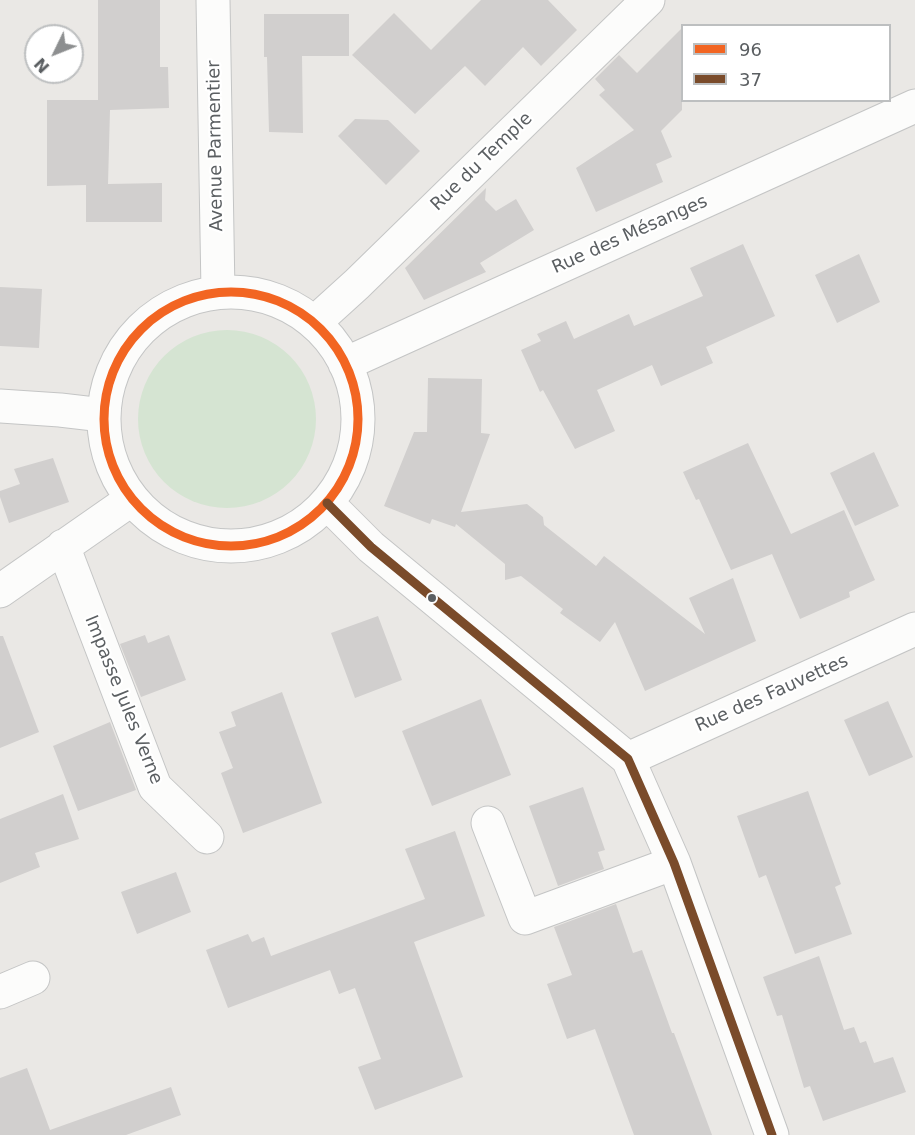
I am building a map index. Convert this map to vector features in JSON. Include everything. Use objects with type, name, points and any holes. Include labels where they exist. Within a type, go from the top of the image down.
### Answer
[{"type":"street","name":"Avenue Parmentier","points":[[213,0],[218,292]]},
{"type":"street","name":"Rue du Temple","points":[[314,323],[357,284],[648,0]]},
{"type":"street","name":"Rue des Mésanges","points":[[345,364],[915,105]]},
{"type":"street","points":[[218,292],[259,295],[297,311],[314,323],[332,341],[345,364],[353,383],[357,404],[356,436],[349,467],[327,503],[292,531],[251,544],[229,546],[185,538],[166,528],[132,500],[113,468],[104,433],[103,415],[106,392],[113,370],[137,332],[154,317],[174,305],[218,292]]},
{"type":"street","points":[[0,406],[103,415]]},
{"type":"street","points":[[0,591],[132,500]]},
{"type":"street","points":[[327,503],[371,547],[628,759],[674,863],[772,1135]]},
{"type":"street","name":"Impasse Jules Verne","points":[[63,546],[154,787],[207,837]]},
{"type":"street","name":"Rue des Fauvettes","points":[[628,759],[915,629]]},
{"type":"street","points":[[488,823],[525,918],[674,863]]},
{"type":"street","points":[[0,992],[33,978]]},
{"type":"green space","points":[[227,330],[261,337],[290,356],[309,385],[316,419],[309,453],[290,482],[261,501],[227,508],[193,501],[164,482],[145,453],[138,419],[145,385],[164,356],[193,337]]},
{"type":"building","points":[[98,0],[160,0],[160,67],[168,67],[169,108],[110,110],[108,184],[162,183],[162,222],[86,222],[86,185],[47,186],[47,100],[98,100]]},
{"type":"building","points":[[481,0],[548,0],[577,30],[541,66],[523,47],[485,86],[465,66],[415,114],[352,55],[394,13],[431,50]]},
{"type":"building","points":[[264,14],[349,14],[349,56],[302,56],[303,133],[269,132],[267,57],[264,57]]},
{"type":"building","points":[[681,29],[682,110],[661,131],[672,157],[656,164],[663,182],[596,212],[576,168],[634,130],[599,95],[605,90],[595,79],[619,55],[637,73]]},
{"type":"building","points":[[355,119],[388,120],[420,151],[386,185],[338,136]]},
{"type":"building","points":[[486,188],[485,200],[496,211],[516,199],[534,230],[480,263],[486,272],[424,300],[405,268]]},
{"type":"building","points":[[743,244],[775,316],[706,347],[713,363],[661,386],[652,365],[597,390],[615,431],[575,449],[543,390],[540,392],[521,350],[541,341],[537,334],[566,321],[574,339],[629,314],[634,326],[703,296],[690,268]]},
{"type":"building","points":[[859,254],[880,302],[837,323],[815,275]]},
{"type":"building","points":[[0,287],[42,289],[39,348],[0,346]]},
{"type":"building","points":[[428,378],[482,379],[481,433],[490,434],[461,512],[527,504],[543,517],[544,525],[596,566],[604,556],[705,634],[689,598],[733,578],[756,641],[645,691],[615,622],[600,642],[560,613],[563,609],[521,576],[505,580],[505,564],[456,524],[455,527],[432,519],[430,524],[384,506],[414,432],[427,432]]},
{"type":"building","points":[[748,443],[791,534],[844,510],[875,580],[849,592],[850,597],[800,619],[772,554],[731,570],[699,499],[696,500],[683,472]]},
{"type":"building","points":[[874,452],[899,506],[855,526],[830,473]]},
{"type":"building","points":[[53,458],[69,502],[9,523],[0,491],[20,484],[14,469]]},
{"type":"building","points":[[378,616],[402,680],[355,698],[331,633]]},
{"type":"building","points":[[145,635],[148,643],[169,635],[186,680],[141,697],[120,644]]},
{"type":"building","points":[[0,636],[3,636],[39,732],[0,748]]},
{"type":"building","points":[[282,692],[322,803],[243,833],[221,773],[233,768],[219,732],[236,726],[231,712]]},
{"type":"building","points":[[481,699],[511,775],[432,806],[402,731]]},
{"type":"building","points":[[888,701],[913,757],[869,776],[844,720]]},
{"type":"building","points":[[110,722],[136,790],[78,811],[53,746]]},
{"type":"building","points":[[583,787],[605,850],[598,852],[604,869],[558,886],[529,806]]},
{"type":"building","points":[[808,791],[841,884],[835,887],[852,934],[795,954],[766,875],[759,878],[737,816]]},
{"type":"building","points":[[63,794],[79,839],[35,853],[40,867],[0,883],[0,819]]},
{"type":"building","points":[[455,831],[485,916],[414,942],[463,1077],[375,1110],[358,1067],[381,1059],[355,988],[339,994],[330,970],[228,1008],[206,950],[248,934],[252,942],[264,937],[271,956],[425,899],[405,849]]},
{"type":"building","points":[[176,872],[191,912],[137,934],[121,892]]},
{"type":"building","points":[[616,904],[633,953],[642,950],[712,1135],[634,1135],[595,1029],[567,1039],[547,984],[572,975],[554,927]]},
{"type":"building","points":[[819,956],[844,1030],[854,1027],[860,1043],[866,1041],[874,1063],[893,1057],[906,1092],[823,1121],[810,1086],[804,1088],[782,1015],[777,1016],[763,977]]},
{"type":"building","points":[[27,1068],[50,1130],[171,1087],[181,1115],[126,1135],[0,1135],[0,1078]]},
{"type":"transit line","name":"96","points":[[231,292],[256,295],[280,302],[291,307],[321,329],[343,359],[348,370],[355,394],[358,419],[355,444],[348,468],[343,479],[321,509],[291,531],[280,536],[256,543],[231,546],[206,543],[182,536],[171,531],[141,509],[119,479],[114,468],[107,444],[104,419],[107,394],[114,370],[119,359],[141,329],[171,307],[182,302],[206,295],[231,292]]},
{"type":"transit line","name":"37","points":[[327,503],[371,547],[628,759],[674,863],[772,1135]]}]
